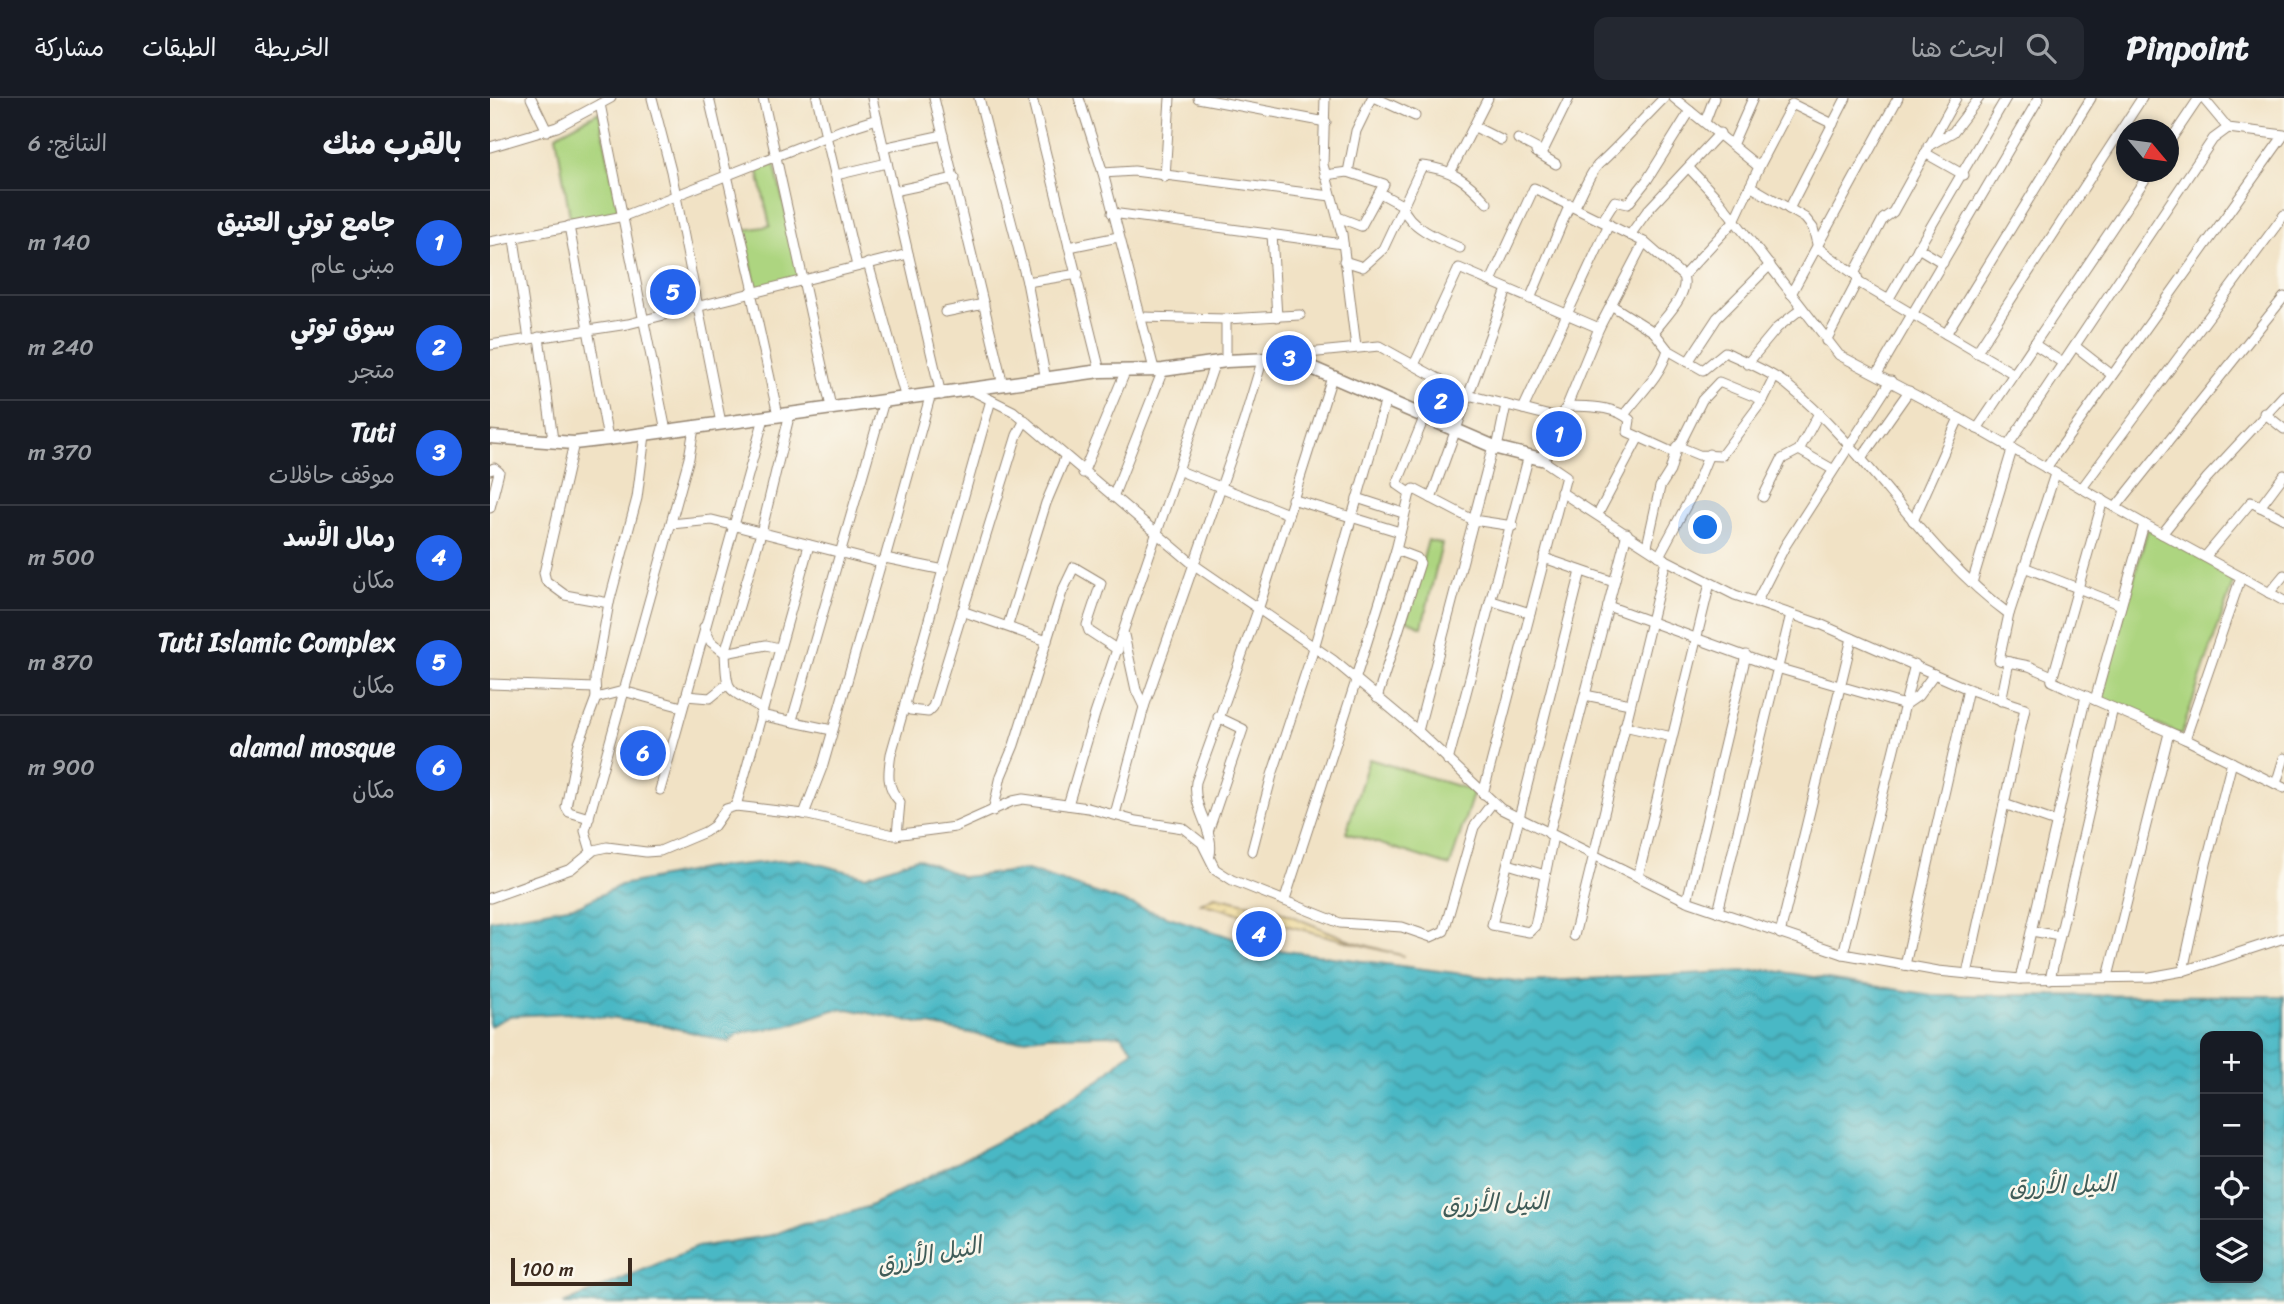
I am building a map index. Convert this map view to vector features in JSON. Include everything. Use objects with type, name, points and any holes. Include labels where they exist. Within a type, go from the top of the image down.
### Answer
[{"type":"street","points":[[531,98],[547,131]]},
{"type":"street","points":[[490,147],[547,131],[596,103],[611,98]]},
{"type":"street","points":[[652,98],[676,197],[721,423]]},
{"type":"street","points":[[709,98],[752,291],[784,414],[761,533],[725,653],[726,685],[732,694],[774,719],[792,720],[832,730]]},
{"type":"street","points":[[763,98],[831,407]]},
{"type":"street","points":[[817,98],[857,266]]},
{"type":"street","points":[[804,814],[935,396],[908,254],[872,98]]},
{"type":"street","points":[[934,98],[1003,385]]},
{"type":"street","points":[[979,98],[1027,282],[1046,380]]},
{"type":"street","points":[[1032,98],[1100,371]]},
{"type":"street","points":[[1079,98],[1103,173],[1118,237],[1158,370],[1114,497]]},
{"type":"street","points":[[1165,177],[1170,98]]},
{"type":"street","points":[[1198,98],[1326,122]]},
{"type":"street","points":[[1325,98],[1326,122],[1322,161],[1343,244],[1356,346]]},
{"type":"street","points":[[1348,172],[1356,131],[1374,98],[1415,116]]},
{"type":"street","points":[[1451,171],[1488,98]]},
{"type":"street","points":[[1518,139],[1537,149],[1544,149],[1569,98]]},
{"type":"street","points":[[1530,299],[1572,205],[1600,163],[1617,150],[1633,128],[1664,98]]},
{"type":"street","points":[[1674,98],[1733,143],[1759,167]]},
{"type":"street","points":[[1705,122],[1714,98]]},
{"type":"street","points":[[1733,143],[1753,98]]},
{"type":"street","points":[[1788,209],[1846,98]]},
{"type":"street","points":[[1791,294],[1898,98]]},
{"type":"street","points":[[1826,341],[1883,219],[1893,212],[1956,98]]},
{"type":"street","points":[[1926,150],[1953,132],[1979,98]]},
{"type":"street","points":[[1888,300],[1964,175],[2006,98]]},
{"type":"street","points":[[1877,374],[2039,98]]},
{"type":"street","points":[[1946,334],[2091,98]]},
{"type":"street","points":[[1976,353],[2142,98]]},
{"type":"street","points":[[2052,681],[2052,676],[1998,658],[2051,471],[2112,375],[2284,135],[2228,128],[2201,98],[2179,129]]},
{"type":"street","points":[[596,103],[624,216],[666,431]]},
{"type":"street","points":[[1683,276],[1734,221],[1792,104],[1833,124]]},
{"type":"street","points":[[1523,409],[1568,314],[1615,201],[1628,204],[1647,180],[1690,111]]},
{"type":"street","points":[[490,242],[624,216],[725,175],[877,119]]},
{"type":"street","points":[[1475,127],[1501,140]]},
{"type":"street","points":[[1972,583],[2009,449],[2063,363],[2213,139],[2228,128]]},
{"type":"street","points":[[1630,235],[1648,210],[1720,133]]},
{"type":"street","points":[[883,148],[943,135]]},
{"type":"street","points":[[1537,149],[1536,152],[1556,164]]},
{"type":"street","points":[[1926,150],[1964,175]]},
{"type":"street","points":[[836,175],[887,163]]},
{"type":"street","points":[[1344,261],[1363,267],[1383,249],[1422,166],[1451,171],[1468,182],[1487,203]]},
{"type":"street","points":[[1689,168],[1770,265],[1801,309],[1839,355],[1959,418],[2009,449],[2284,601]]},
{"type":"street","points":[[1103,173],[1134,171],[1331,196]]},
{"type":"street","points":[[1325,175],[1348,172],[1384,182],[1361,226],[1338,217]]},
{"type":"street","points":[[894,191],[955,178]]},
{"type":"street","points":[[1978,429],[2143,182]]},
{"type":"street","points":[[1750,186],[1810,223],[1818,248],[1888,300],[2014,374]]},
{"type":"street","points":[[1491,281],[1534,188],[1644,242],[1683,276],[1686,283],[1683,292],[1654,332]]},
{"type":"street","points":[[1380,193],[1402,205],[1404,213],[1424,231],[1460,248]]},
{"type":"street","points":[[1112,213],[1343,244]]},
{"type":"street","points":[[2082,488],[2284,215]]},
{"type":"street","points":[[569,226],[608,439]]},
{"type":"street","points":[[1272,234],[1277,317]]},
{"type":"street","points":[[1069,247],[1118,237]]},
{"type":"street","points":[[514,239],[553,440]]},
{"type":"street","points":[[490,437],[574,443],[831,407],[973,391],[1100,371],[1158,370],[1221,361],[1289,358],[1356,346],[1379,346],[1468,395],[1558,418],[1567,406],[1599,328],[1644,242]]},
{"type":"street","points":[[1918,248],[1943,263]]},
{"type":"street","points":[[490,345],[644,319],[908,254]]},
{"type":"street","points":[[867,263],[906,399]]},
{"type":"street","points":[[1688,362],[1717,318],[1770,265]]},
{"type":"street","points":[[1414,365],[1459,268],[1599,328]]},
{"type":"street","points":[[1027,282],[1078,274]]},
{"type":"street","points":[[1431,498],[1507,289]]},
{"type":"street","points":[[2116,507],[2284,297]]},
{"type":"street","points":[[945,312],[984,304]]},
{"type":"street","points":[[1611,305],[1654,332],[1668,350],[1703,370],[1722,351],[1783,382],[1819,412],[1913,521],[1972,583],[2009,614]]},
{"type":"street","points":[[1747,364],[1777,328],[1801,309]]},
{"type":"street","points":[[1142,317],[1226,319],[1300,315]]},
{"type":"street","points":[[1068,805],[1095,714],[1221,361],[1226,319]]},
{"type":"street","points":[[2034,344],[2063,363]]},
{"type":"street","points":[[2075,346],[2112,375]]},
{"type":"street","points":[[1624,415],[1643,390],[1654,381],[1668,350]]},
{"type":"street","points":[[1115,814],[1144,707],[1263,358]]},
{"type":"street","points":[[1289,358],[1495,447],[1535,457],[1566,476],[1483,794]]},
{"type":"street","points":[[1083,473],[1126,370]]},
{"type":"street","points":[[1210,855],[1212,845],[1194,793],[1218,717],[1258,610],[1332,377]]},
{"type":"street","points":[[1567,406],[1596,406],[1624,415],[1630,420],[1628,432],[1639,437],[1699,455],[1721,456],[1763,400],[1774,378]]},
{"type":"street","points":[[1410,493],[1396,484],[1440,379]]},
{"type":"street","points":[[1756,603],[1769,572],[1832,469],[1891,381]]},
{"type":"street","points":[[1647,546],[1660,487],[1670,471],[1676,449],[1702,400],[1718,382],[1763,400]]},
{"type":"street","points":[[973,391],[1025,420],[1065,458],[1193,564],[1314,648],[1355,680],[1418,731],[1493,802],[1551,835],[1687,901],[1843,954],[1967,974],[2020,979],[2150,977],[2183,971],[2284,938]]},
{"type":"street","points":[[1861,459],[1909,391]]},
{"type":"street","points":[[2162,534],[2264,413],[2284,395]]},
{"type":"street","points":[[1252,851],[1272,775],[1314,648],[1386,399]]},
{"type":"street","points":[[897,835],[900,802],[894,795],[887,775],[990,400]]},
{"type":"street","points":[[792,720],[884,401]]},
{"type":"street","points":[[1418,731],[1506,405]]},
{"type":"street","points":[[1763,497],[1782,459],[1798,450],[1819,412]]},
{"type":"street","points":[[2264,413],[2284,429]]},
{"type":"street","points":[[1535,457],[1546,453],[1553,417]]},
{"type":"street","points":[[660,790],[764,418]]},
{"type":"street","points":[[1913,521],[1959,418]]},
{"type":"street","points":[[905,703],[911,710],[931,711],[1017,435],[1025,420]]},
{"type":"street","points":[[591,851],[585,831],[689,458],[694,428]]},
{"type":"street","points":[[589,818],[569,812],[566,807],[578,746],[596,693],[609,604],[637,498],[645,435]]},
{"type":"street","points":[[1598,514],[1639,437]]},
{"type":"street","points":[[574,443],[544,573],[546,581],[565,594],[609,604]]},
{"type":"street","points":[[1798,450],[1832,469]]},
{"type":"street","points":[[1574,936],[1650,619],[1662,558],[1709,454]]},
{"type":"street","points":[[1448,761],[1513,526],[1535,457]]},
{"type":"street","points":[[1008,625],[1046,503],[1065,458]]},
{"type":"street","points":[[490,470],[494,468],[499,472],[490,508]]},
{"type":"street","points":[[1180,471],[1288,514]]},
{"type":"street","points":[[2260,507],[2284,475]]},
{"type":"street","points":[[1285,899],[1396,551],[1403,513],[1410,493],[1414,488],[1473,520],[1513,526]]},
{"type":"street","points":[[1561,492],[1662,558],[1710,583],[1852,638],[1968,689],[2026,710],[1967,974]]},
{"type":"street","points":[[1357,498],[1403,513]]},
{"type":"street","points":[[1292,499],[1400,532]]},
{"type":"street","points":[[2052,681],[2103,500]]},
{"type":"street","points":[[2205,557],[2249,503],[2284,519]]},
{"type":"street","points":[[671,524],[712,520],[839,553],[944,569]]},
{"type":"street","points":[[2020,979],[2056,822],[2090,698],[2144,524]]},
{"type":"street","points":[[1581,571],[1492,925],[1528,932],[1535,926],[1551,835],[1627,533]]},
{"type":"street","points":[[737,806],[761,711],[809,545]]},
{"type":"street","points":[[1377,698],[1420,564],[1417,558],[1396,551]]},
{"type":"street","points":[[1544,558],[1614,582]]},
{"type":"street","points":[[993,811],[1001,776],[1069,571],[1074,567],[1101,583],[1087,625],[1088,631],[1118,650]]},
{"type":"street","points":[[2024,567],[2121,605]]},
{"type":"street","points":[[2269,593],[2284,575]]},
{"type":"street","points":[[2185,739],[2241,577]]},
{"type":"street","points":[[1638,877],[1710,583]]},
{"type":"street","points":[[1492,601],[1530,613]]},
{"type":"street","points":[[1608,606],[1650,619],[1777,668],[1905,705]]},
{"type":"street","points":[[962,611],[1008,625],[1047,641]]},
{"type":"street","points":[[1718,912],[1791,614]]},
{"type":"street","points":[[704,627],[710,642],[725,653],[766,645],[779,648]]},
{"type":"street","points":[[1124,635],[1136,690],[1144,707]]},
{"type":"street","points":[[1780,934],[1852,638]]},
{"type":"street","points":[[1687,901],[1746,655]]},
{"type":"street","points":[[2001,701],[2009,662]]},
{"type":"street","points":[[1843,954],[1915,664]]},
{"type":"street","points":[[1905,705],[1918,696],[1934,674]]},
{"type":"street","points":[[2052,681],[2185,739],[2280,786],[2284,758]]},
{"type":"street","points":[[490,684],[596,693],[623,691],[682,707]]},
{"type":"street","points":[[686,695],[710,698],[726,685]]},
{"type":"street","points":[[1905,965],[1968,689]]},
{"type":"street","points":[[1585,695],[1630,704]]},
{"type":"street","points":[[2050,979],[2113,708]]},
{"type":"street","points":[[1208,832],[1243,729],[1218,717]]},
{"type":"street","points":[[1625,726],[1672,737]]},
{"type":"street","points":[[2108,977],[2169,733]]},
{"type":"street","points":[[2183,971],[2232,762]]},
{"type":"street","points":[[490,898],[571,869],[591,851],[607,847],[660,851],[705,832],[714,826],[726,808],[737,806],[804,814],[897,835],[955,827],[1013,801],[1023,800],[1068,805],[1136,821],[1183,828],[1192,832],[1210,855],[1220,874],[1340,923],[1391,926],[1431,937],[1439,936],[1447,923],[1474,827],[1493,802]]},
{"type":"street","points":[[2004,804],[2056,822]]},
{"type":"street","points":[[1508,864],[1545,875]]},
{"type":"street","points":[[2032,930],[2059,936]]},
{"type":"green space","points":[[599,112],[619,212],[571,223],[556,135]]},
{"type":"green space","points":[[774,162],[801,277],[756,288],[744,230],[770,226],[757,167]]},
{"type":"green space","points":[[2148,528],[2235,577],[2181,735],[2099,699]]},
{"type":"green space","points":[[1428,540],[1442,544],[1422,627],[1406,620]]},
{"type":"green space","points":[[1369,759],[1474,791],[1450,866],[1346,833]]},
{"type":"sand","points":[[1215,896],[1277,910],[1354,942],[1404,956],[1200,903]]},
{"type":"water","name":"النيل الأزرق","points":[[917,858],[963,877],[1027,870],[1263,948],[1524,982],[1769,970],[1932,995],[2284,996],[2284,1304],[563,1304],[697,1247],[772,1235],[803,1223],[826,1220],[870,1206],[1007,1137],[1101,1079],[1133,1049],[1120,1035],[1046,1036],[1010,1041],[848,1009],[833,1010],[786,1026],[738,1033],[729,1042],[663,1025],[567,1013],[510,1016],[490,1026],[490,920],[580,905],[621,885],[708,868],[799,859],[865,876]]},
{"type":"place","name":"Tuti Islamic Complex","points":[[673,292]]},
{"type":"place","name":"Tuti","points":[[1289,358]]},
{"type":"place","name":"سوق توتي","points":[[1441,401]]},
{"type":"place","name":"جامع توتي العتيق","points":[[1559,434]]},
{"type":"place","name":"alamal mosque","points":[[643,753]]},
{"type":"place","name":"رمال الأسد","points":[[1259,934]]}]
